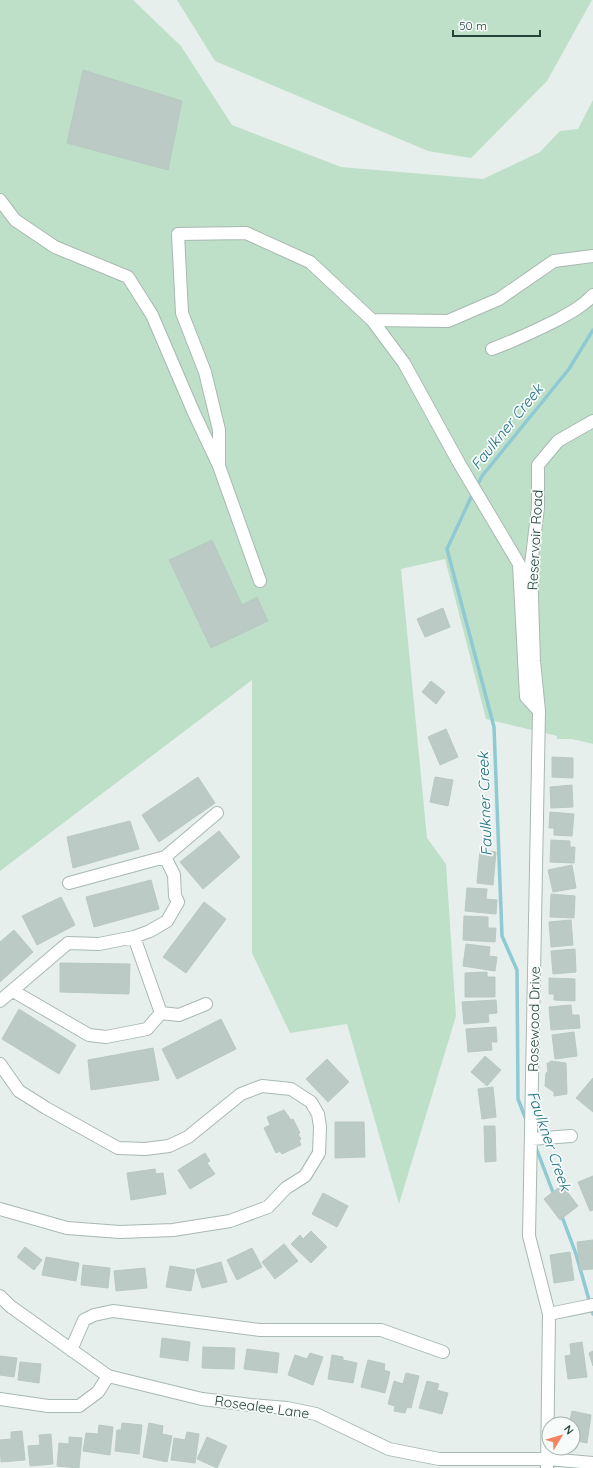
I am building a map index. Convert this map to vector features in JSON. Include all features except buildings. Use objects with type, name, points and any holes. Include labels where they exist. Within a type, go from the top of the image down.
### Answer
[{"type":"street","points":[[0,200],[15,220],[55,247],[128,277],[152,315],[194,413],[219,466],[260,581]]},
{"type":"street","points":[[219,466],[219,430],[205,372],[182,313],[178,234],[246,233],[310,262],[372,320],[404,363],[459,463],[519,564],[526,697],[539,711]]},
{"type":"street","points":[[372,320],[448,321],[499,299],[554,261],[593,256]]},
{"type":"street","points":[[492,349],[525,336],[550,323],[586,302],[593,295]]},
{"type":"street","name":"Reservoir Road","points":[[539,711],[534,661],[531,566],[538,507],[538,465],[558,441],[593,421]]},
{"type":"street","name":"Rosewood Drive","points":[[539,711],[529,1236],[549,1314],[547,1464]]},
{"type":"street","points":[[69,883],[165,856],[217,812]]},
{"type":"street","points":[[0,1001],[68,943],[99,944],[134,937],[150,931],[167,921],[178,902],[175,896],[174,875],[165,856]]},
{"type":"street","points":[[134,937],[161,1013]]},
{"type":"street","points":[[13,991],[89,1035],[106,1037],[147,1029],[161,1013]]},
{"type":"street","points":[[161,1013],[179,1015],[206,1004]]},
{"type":"street","points":[[0,1064],[19,1091],[46,1108],[118,1148],[144,1149],[169,1146],[188,1137],[241,1094],[262,1086],[291,1088],[311,1102],[318,1114],[319,1153],[305,1176],[286,1188],[268,1207],[230,1221],[173,1230],[120,1232],[68,1228],[0,1209]]},
{"type":"street","points":[[531,1139],[571,1136]]},
{"type":"street","name":"Rosealee Lane","points":[[0,1296],[10,1306],[108,1376],[202,1399],[287,1408],[316,1414],[389,1449],[439,1459],[547,1464],[593,1463]]},
{"type":"street","points":[[549,1314],[593,1305]]},
{"type":"street","points":[[71,1350],[84,1320],[94,1315],[112,1311],[260,1330],[381,1330],[443,1352]]},
{"type":"street","points":[[0,1399],[48,1406],[79,1406],[98,1392],[108,1376]]},
{"type":"green space","points":[[0,0],[133,0],[181,46],[232,125],[341,167],[483,179],[540,152],[560,131],[578,129],[593,100],[593,744],[572,739],[557,739],[557,736],[486,719],[445,559],[401,569],[427,838],[446,864],[456,1016],[399,1204],[347,1024],[290,1033],[252,953],[252,680],[0,871]]},
{"type":"green space","points":[[177,0],[592,0],[547,81],[471,158],[428,151],[215,61]]},
{"type":"waterway","name":"Faulkner Creek","points":[[476,488],[482,476],[569,369],[593,330]]},
{"type":"waterway","name":"Faulkner Creek","points":[[473,493],[447,549],[494,727],[502,936],[517,970],[518,1099],[527,1122]]},
{"type":"waterway","name":"Faulkner Creek","points":[[535,1145],[554,1195]]},
{"type":"waterway","name":"Faulkner Creek","points":[[561,1214],[576,1254],[593,1314]]}]
